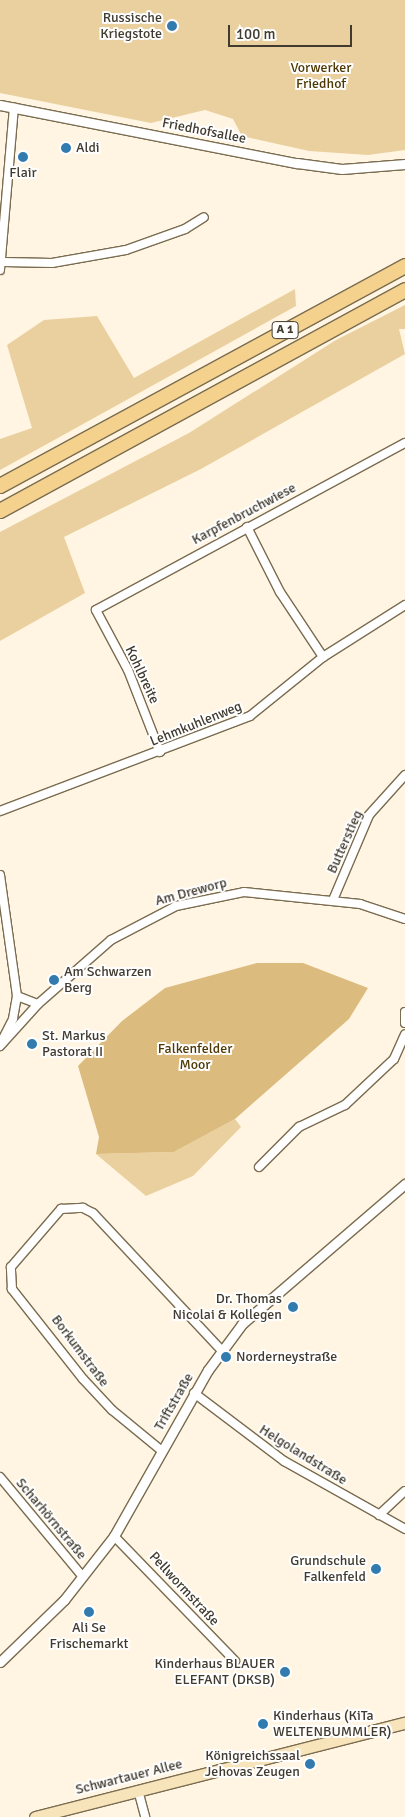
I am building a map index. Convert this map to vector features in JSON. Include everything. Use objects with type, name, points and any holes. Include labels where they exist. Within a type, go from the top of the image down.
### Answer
[{"type":"highway","name":"A 1","points":[[0,486],[405,266]]},
{"type":"highway","name":"A 1","points":[[0,511],[405,290]]},
{"type":"main road","name":"Schwartauer Allee","points":[[35,1817],[405,1722]]},
{"type":"street","name":"Friedhofsallee","points":[[0,105],[298,163],[342,169],[405,164]]},
{"type":"street","points":[[0,270],[4,262],[14,108]]},
{"type":"street","points":[[4,262],[52,263],[126,250],[185,230],[204,217]]},
{"type":"street","name":"Karpfenbruchwiese","points":[[96,610],[405,443]]},
{"type":"street","points":[[247,527],[280,592],[323,657]]},
{"type":"street","name":"Lehmkuhlenweg","points":[[0,811],[160,752],[250,716],[323,657],[405,605]]},
{"type":"street","name":"Kohlbreite","points":[[96,610],[128,670],[160,752]]},
{"type":"street","name":"Butterstieg","points":[[333,900],[369,815],[405,775]]},
{"type":"street","points":[[0,875],[17,996],[13,1019],[0,1045]]},
{"type":"street","name":"Am Dreworp","points":[[0,1045],[38,1004],[111,940],[176,906],[244,892],[360,904],[405,919]]},
{"type":"street","points":[[17,996],[38,1004]]},
{"type":"street","points":[[405,1012],[405,1023]]},
{"type":"street","points":[[259,1167],[299,1127],[345,1104],[394,1058],[405,1034]]},
{"type":"street","name":"Triftstraße","points":[[0,1662],[83,1577],[114,1536],[194,1393],[221,1350],[284,1286],[405,1184]]},
{"type":"street","name":"Borkumstraße","points":[[162,1451],[96,1395],[9,1279],[11,1267],[53,1216],[70,1206],[83,1208],[93,1213],[221,1350]]},
{"type":"street","name":"Helgolandstraße","points":[[194,1393],[284,1461],[379,1515],[403,1525]]},
{"type":"street","name":"Scharhörnstraße","points":[[0,1477],[83,1577]]},
{"type":"street","points":[[379,1515],[405,1491]]},
{"type":"street","name":"Pellwormstraße","points":[[114,1536],[235,1661]]},
{"type":"street","points":[[138,1790],[145,1817]]},
{"type":"green space","name":"Vorwerker Friedhof","points":[[0,0],[405,0],[405,150],[368,155],[309,151],[242,136],[233,119],[205,110],[151,123],[0,93]]},
{"type":"green space","points":[[295,289],[296,306],[0,470],[0,439],[32,428],[7,345],[44,320],[97,316],[134,378]]},
{"type":"green space","points":[[405,305],[405,329],[399,329],[405,354],[201,469],[64,537],[85,593],[0,641],[0,532],[189,433],[336,340]]},
{"type":"green space","name":"Falkenfelder Moor","points":[[257,963],[303,963],[368,988],[349,1019],[235,1119],[174,1152],[96,1154],[99,1137],[78,1066],[122,1021],[165,988]]},
{"type":"green space","points":[[235,1119],[241,1127],[193,1176],[146,1196],[96,1154],[174,1152]]},
{"type":"place","name":"Russische Kriegstote","points":[[172,26]]},
{"type":"place","name":"Aldi","points":[[66,148]]},
{"type":"place","name":"Flair","points":[[23,157]]},
{"type":"place","name":"Am Schwarzen Berg","points":[[54,980]]},
{"type":"place","name":"St. Markus Pastorat II","points":[[32,1044]]},
{"type":"place","name":"Dr. Thomas Nicolai & Kollegen","points":[[293,1307]]},
{"type":"place","name":"Norderneystraße","points":[[226,1357]]},
{"type":"place","name":"Grundschule Falkenfeld","points":[[376,1569]]},
{"type":"place","name":"Ali Se Frischemarkt","points":[[89,1612]]},
{"type":"place","name":"Kinderhaus BLAUER ELEFANT (DKSB)","points":[[285,1672]]},
{"type":"place","name":"Kinderhaus (KiTa WELTENBUMMLER)","points":[[263,1724]]},
{"type":"place","name":"Königreichssaal Jehovas Zeugen","points":[[310,1764]]}]
